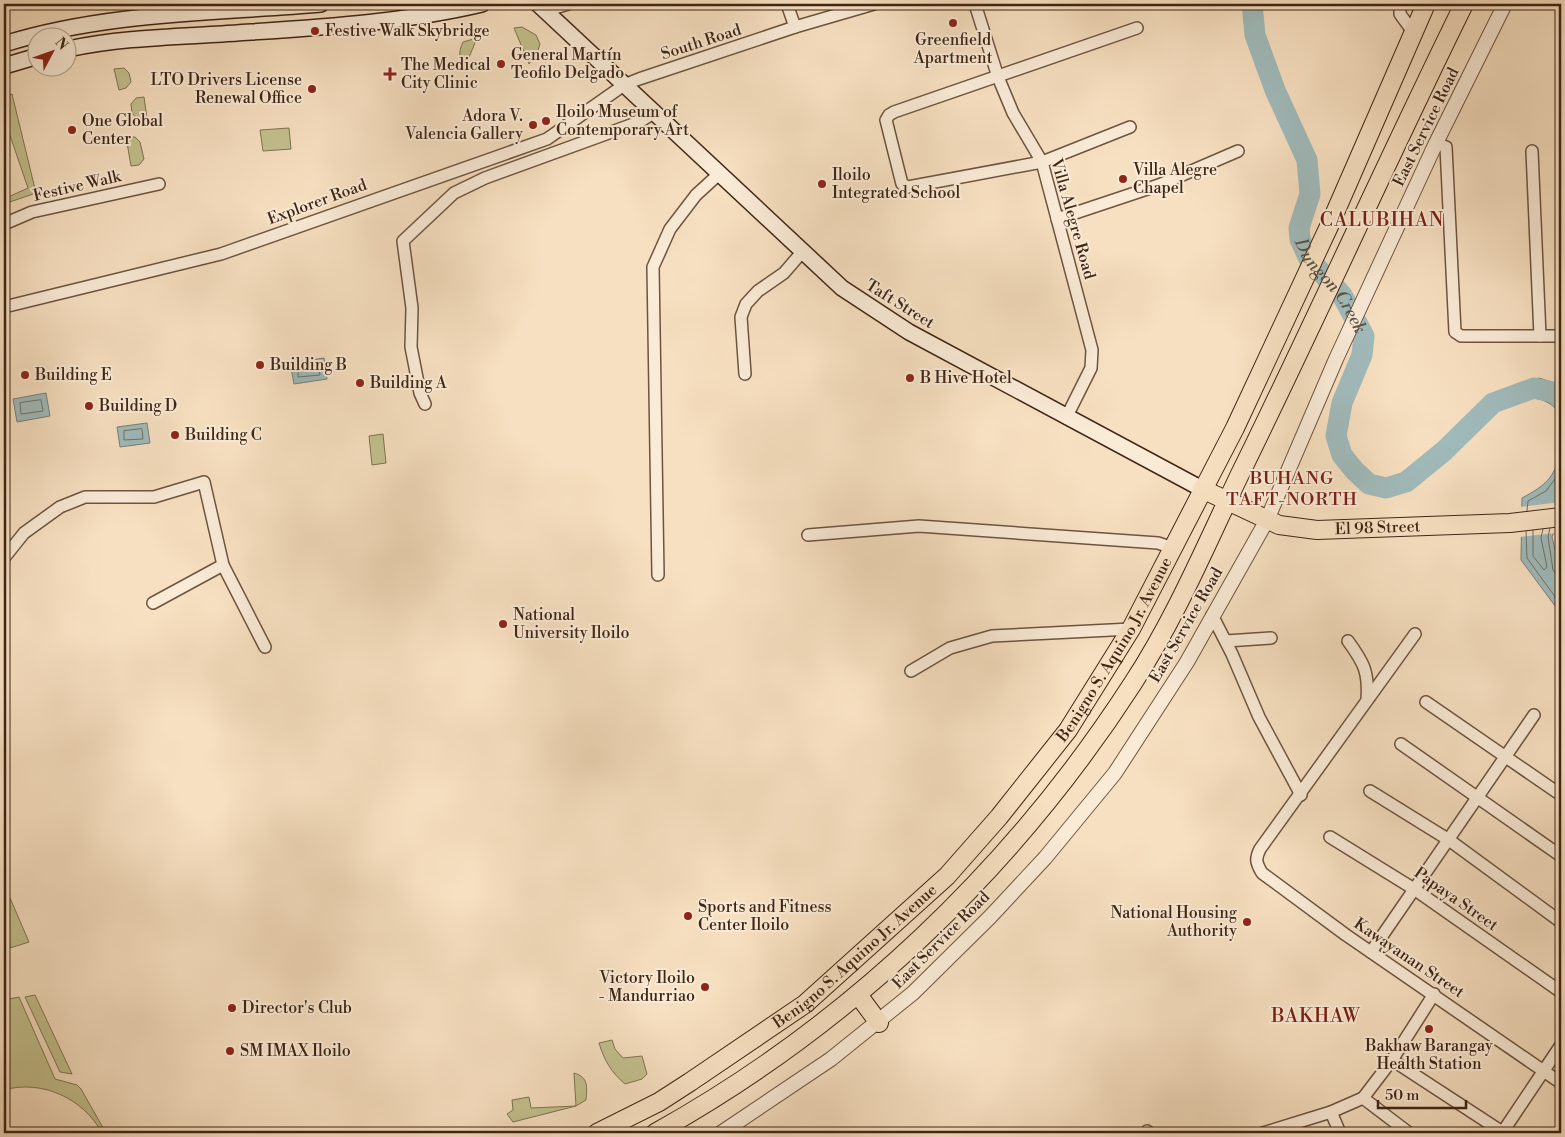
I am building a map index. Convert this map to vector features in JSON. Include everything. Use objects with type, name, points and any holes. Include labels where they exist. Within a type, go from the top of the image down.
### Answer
[{"type":"main road","points":[[4,44],[53,30],[136,17],[321,4]]},
{"type":"main road","points":[[78,47],[127,40],[374,22],[482,4]]},
{"type":"main road","name":"Benigno S. Aquino Jr. Avenue","points":[[597,1133],[659,1102],[805,1004],[927,896],[972,848],[1068,730],[1130,629],[1237,423],[1331,222],[1412,32],[1426,4]]},
{"type":"main road","name":"Benigno S. Aquino Jr. Avenue","points":[[655,1133],[753,1072],[858,996],[966,895],[992,867],[1091,747],[1135,681],[1168,626],[1352,244],[1391,152],[1464,4]]},
{"type":"main road","name":"Taft Street","points":[[541,7],[842,288],[909,332],[1066,418],[1202,489]]},
{"type":"main road","points":[[4,66],[28,59]]},
{"type":"main road","points":[[1366,139],[1391,152]]},
{"type":"main road","name":"El 98 Street","points":[[1202,489],[1279,525],[1317,530],[1510,523],[1561,517]]},
{"type":"main road","points":[[972,848],[992,867]]},
{"type":"main road","points":[[858,996],[879,1023]]},
{"type":"street","points":[[541,7],[568,4]]},
{"type":"street","points":[[787,4],[795,27]]},
{"type":"street","name":"South Road","points":[[624,86],[795,27],[874,4]]},
{"type":"street","name":"Villa Alegre Road","points":[[975,4],[998,77],[1014,113],[1042,162],[1093,359],[1091,368],[1066,418]]},
{"type":"street","points":[[1400,4],[1400,14],[1412,32]]},
{"type":"street","name":"East Service Road","points":[[721,1133],[765,1106],[879,1023],[913,993],[990,917],[1045,858],[1115,773],[1162,701],[1267,520],[1336,359],[1378,272],[1436,143],[1505,4]]},
{"type":"street","points":[[1130,127],[1042,162],[908,187],[902,184],[886,120],[889,115],[1137,28]]},
{"type":"street","name":"Explorer Road","points":[[4,307],[221,254],[547,139],[624,86]]},
{"type":"street","points":[[425,404],[420,393],[411,347],[412,308],[403,241],[454,193],[485,178],[639,122],[654,112]]},
{"type":"street","points":[[1436,143],[1446,147],[1455,332],[1461,336],[1561,336]]},
{"type":"street","points":[[1057,219],[1159,184],[1238,151]]},
{"type":"street","points":[[1532,151],[1540,336]]},
{"type":"street","points":[[658,575],[653,267],[670,229],[696,195],[720,173]]},
{"type":"street","name":"Festive Walk","points":[[4,224],[32,212],[159,184]]},
{"type":"street","points":[[745,374],[742,318],[746,304],[758,290],[784,273],[803,251]]},
{"type":"street","points":[[4,558],[24,533],[60,507],[85,497],[154,497],[204,482],[223,565],[265,647]]},
{"type":"street","points":[[808,536],[919,526],[1158,543],[1173,548]]},
{"type":"street","points":[[153,603],[223,565]]},
{"type":"street","points":[[1212,615],[1226,641],[1259,717],[1301,794],[1366,700],[1415,634]]},
{"type":"street","points":[[911,671],[950,648],[992,636],[1130,629]]},
{"type":"street","points":[[1226,641],[1271,638]]},
{"type":"street","points":[[1348,641],[1364,663],[1368,683],[1366,700]]},
{"type":"street","points":[[1426,702],[1561,794]]},
{"type":"street","points":[[1371,952],[1534,715]]},
{"type":"street","points":[[1401,744],[1561,856]]},
{"type":"street","points":[[1370,791],[1449,840],[1561,922]]},
{"type":"street","name":"Kawayanan Street","points":[[1301,794],[1256,857],[1262,873],[1371,952],[1561,1083]]},
{"type":"street","name":"Papaya Street","points":[[1330,837],[1414,889],[1561,992]]},
{"type":"street","points":[[1263,1133],[1331,1112],[1363,1098],[1392,1060],[1434,994]]},
{"type":"street","points":[[1392,1060],[1503,1133],[1561,1046]]},
{"type":"street","points":[[1363,1098],[1409,1133]]},
{"type":"street","points":[[1331,1112],[1340,1133]]},
{"type":"shaded area","points":[[522,27],[536,35],[540,44],[537,53],[529,64],[514,28]]},
{"type":"shaded area","points":[[477,38],[465,67],[461,61],[461,46],[463,42]]},
{"type":"shaded area","points":[[124,68],[129,73],[131,82],[126,88],[119,90],[114,69]]},
{"type":"shaded area","points":[[12,94],[36,193],[4,204],[4,199],[28,188],[4,118],[4,97]]},
{"type":"shaded area","points":[[144,97],[147,118],[137,119],[132,113],[131,104],[136,98]]},
{"type":"shaded area","points":[[289,128],[291,149],[263,151],[260,130]]},
{"type":"shaded area","points":[[126,137],[135,137],[140,142],[144,159],[139,165],[131,166]]},
{"type":"shaded area","points":[[383,434],[386,463],[372,465],[369,436]]},
{"type":"shaded area","points":[[10,898],[29,942],[10,948],[7,904]]},
{"type":"shaded area","points":[[35,995],[72,1074],[60,1072],[25,997]]},
{"type":"shaded area","points":[[19,997],[55,1079],[77,1085],[81,1089],[106,1133],[102,1133],[84,1110],[61,1095],[33,1087],[18,1087],[4,1090],[4,1000]]},
{"type":"shaded area","points":[[612,1040],[615,1049],[623,1058],[642,1056],[647,1074],[642,1079],[625,1084],[612,1070],[603,1055],[599,1043]]},
{"type":"shaded area","points":[[574,1073],[585,1080],[587,1087],[586,1100],[576,1106]]},
{"type":"shaded area","points":[[529,1097],[531,1108],[576,1106],[513,1122],[507,1114],[513,1110],[512,1100]]},
{"type":"water","points":[[324,358],[327,379],[294,384],[290,363]]},
{"type":"water","points":[[1539,378],[1561,385],[1561,416],[1555,408],[1540,399],[1522,398],[1493,403]]},
{"type":"water","points":[[46,393],[50,416],[17,422],[13,399]]},
{"type":"water","points":[[147,423],[150,443],[120,447],[117,427]]},
{"type":"water","points":[[1561,453],[1561,515],[1552,537],[1561,574],[1561,614],[1521,560],[1522,498],[1548,480],[1555,469]]},
{"type":"pier","points":[[1561,502],[1561,521],[1557,533],[1519,537],[1519,507]]},
{"type":"waterway","name":"Dungon Creek","points":[[1252,4],[1255,35],[1275,90],[1307,160],[1310,194],[1299,228],[1300,239],[1309,259],[1342,295],[1364,336],[1362,355],[1342,403],[1336,436],[1342,455],[1369,484],[1386,488],[1406,482],[1444,451],[1493,403],[1534,388],[1561,394]]},
{"type":"place","name":"Greenfield Apartment","points":[[953,23]]},
{"type":"place","name":"Festive Walk Skybridge","points":[[315,31]]},
{"type":"place","name":"General Martín Teofilo Delgado","points":[[501,64]]},
{"type":"place","name":"The Medical City Clinic","points":[[390,74]]},
{"type":"place","name":"LTO Drivers License Renewal Office","points":[[312,89]]},
{"type":"place","name":"Iloilo Museum of Contemporary Art","points":[[546,121]]},
{"type":"place","name":"Adora V. Valencia Gallery","points":[[533,125]]},
{"type":"place","name":"One Global Center","points":[[72,130]]},
{"type":"place","name":"Villa Alegre Chapel","points":[[1123,179]]},
{"type":"place","name":"Iloilo Integrated School","points":[[822,184]]},
{"type":"place","name":"Building B","points":[[260,365]]},
{"type":"place","name":"Building E","points":[[25,375]]},
{"type":"place","name":"B Hive Hotel","points":[[910,378]]},
{"type":"place","name":"Building A","points":[[360,383]]},
{"type":"place","name":"Building D","points":[[89,406]]},
{"type":"place","name":"Building C","points":[[175,435]]},
{"type":"place","name":"National University Iloilo","points":[[503,624]]},
{"type":"place","name":"Sports and Fitness Center Iloilo","points":[[688,916]]},
{"type":"place","name":"National Housing Authority","points":[[1247,922]]},
{"type":"place","name":"Victory Iloilo - Mandurriao","points":[[705,987]]},
{"type":"place","name":"Director's Club","points":[[232,1008]]},
{"type":"place","name":"Bakhaw Barangay Health Station","points":[[1429,1029]]},
{"type":"place","name":"SM IMAX Iloilo","points":[[230,1051]]},
{"type":"district","name":"CALUBIHAN","points":[[1382,220]]},
{"type":"district","name":"BUHANG TAFT-NORTH","points":[[1292,488]]},
{"type":"district","name":"BAKHAW","points":[[1316,1016]]}]
